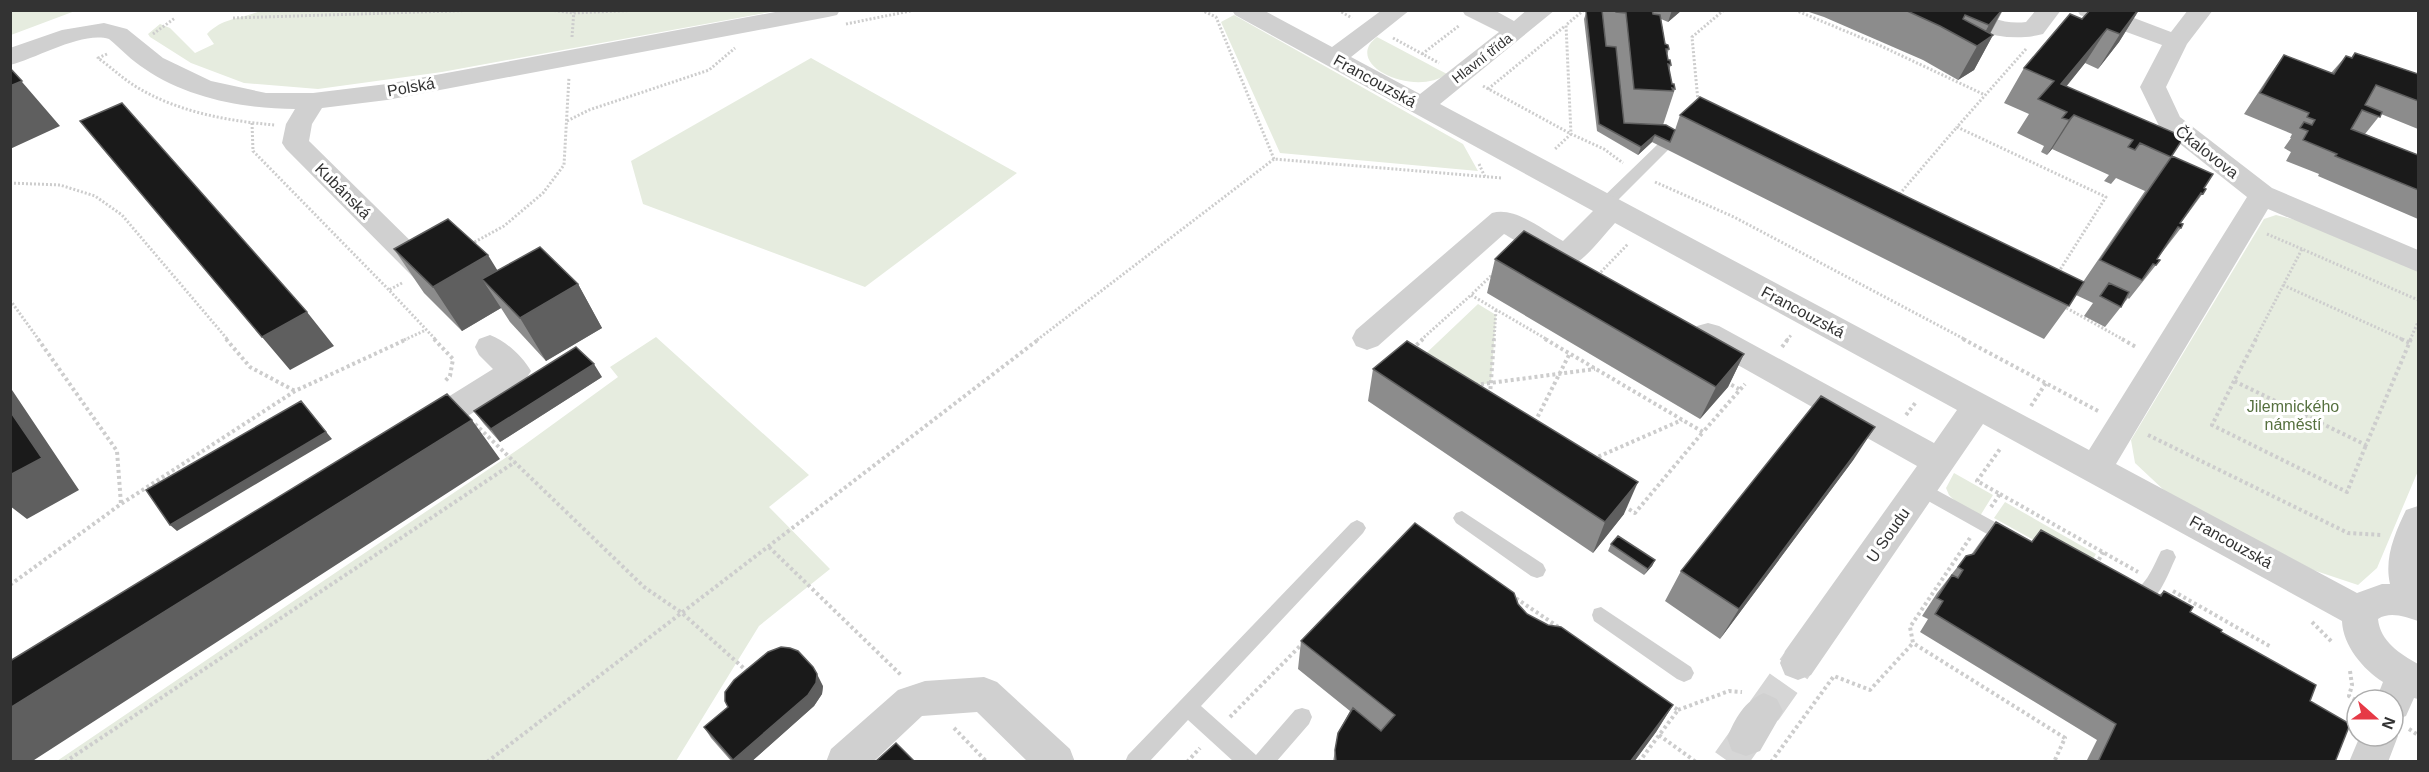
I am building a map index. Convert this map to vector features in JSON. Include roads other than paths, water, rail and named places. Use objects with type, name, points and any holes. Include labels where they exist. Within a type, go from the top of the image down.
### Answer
[{"type":"street","name":"Polská","points":[[10,57],[71,35],[91,31],[114,32],[154,64],[204,88],[306,112],[387,92],[828,10]]},
{"type":"street","name":"Francouzská","points":[[1244,10],[2097,468],[2361,613]]},
{"type":"street","points":[[1333,58],[1398,10]]},
{"type":"street","name":"Hlavní třída","points":[[1421,106],[1543,10]]},
{"type":"street","points":[[1947,10],[1994,30],[2014,33],[2034,29],[2049,10]]},
{"type":"street","points":[[2089,10],[2176,42]]},
{"type":"street","name":"Čkalovova","points":[[2201,10],[2176,42],[2152,87],[2169,122],[2262,195]]},
{"type":"street","points":[[1475,11],[1516,31]]},
{"type":"street","name":"Kubánská","points":[[306,112],[295,143],[424,271]]},
{"type":"street","points":[[2097,468],[2262,195],[2418,262]]},
{"type":"street","points":[[1566,255],[1608,207]]},
{"type":"street","points":[[1367,338],[1502,220],[1566,255],[1594,277]]},
{"type":"street","points":[[1687,323],[1765,367],[1930,475]]},
{"type":"street","points":[[400,442],[515,371],[490,347]]},
{"type":"street","name":"U Soudu","points":[[1798,663],[1978,406]]},
{"type":"street","points":[[2405,687],[2390,667],[2368,645],[2360,622],[2361,613],[2374,601],[2386,599],[2416,604],[2404,569],[2413,534]]},
{"type":"street","points":[[844,762],[912,702],[925,698],[984,694],[1056,762]]},
{"type":"street","points":[[2368,762],[2374,748]]},
{"type":"lane","points":[[1608,207],[1663,147]]},
{"type":"lane","points":[[1930,475],[1980,523],[2027,548]]},
{"type":"lane","points":[[1462,518],[1537,570]]},
{"type":"lane","points":[[1135,762],[1357,528]]},
{"type":"lane","points":[[2115,597],[2131,602],[2140,600],[2147,594],[2168,557]]},
{"type":"lane","points":[[1601,615],[1684,673]]},
{"type":"lane","points":[[1187,707],[1249,762]]},
{"type":"lane","points":[[1263,762],[1302,717]]},
{"type":"tunnel","points":[[1764,711],[1798,663]]},
{"type":"tunnel","points":[[1729,762],[1746,738]]},
{"type":"park label","name":"Jilemnického náměstí","points":[[2293,415]]}]
